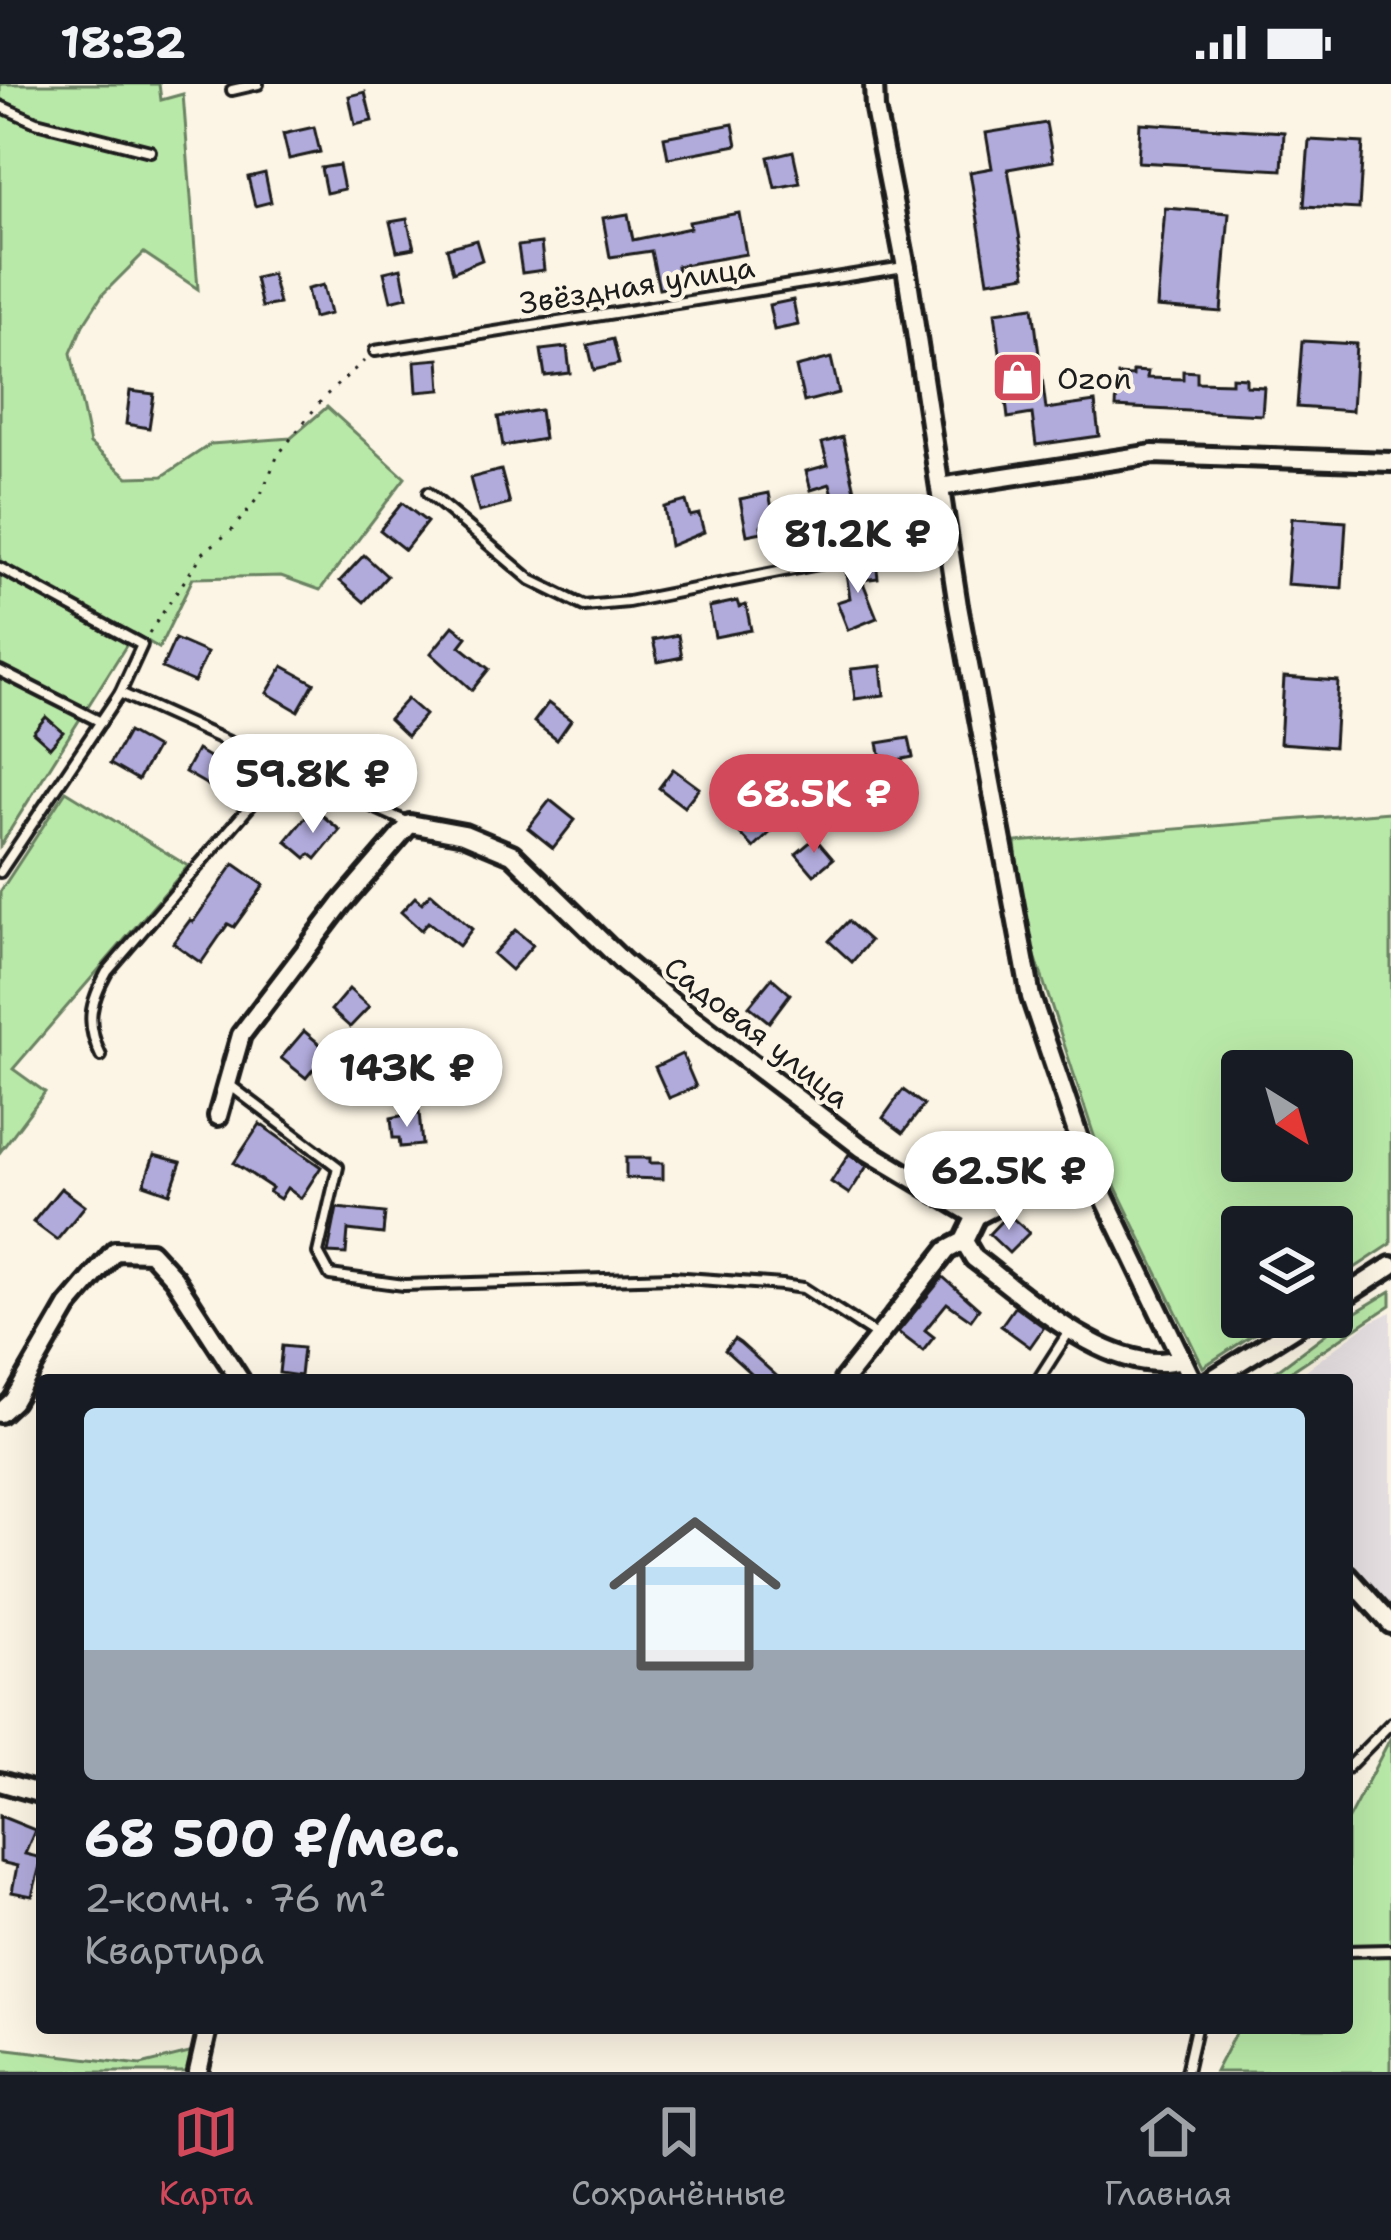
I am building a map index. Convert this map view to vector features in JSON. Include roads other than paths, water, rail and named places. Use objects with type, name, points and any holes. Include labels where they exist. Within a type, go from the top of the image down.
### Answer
[{"type":"street","points":[[874,84],[946,538],[1030,997],[1086,1159],[1189,1374]]},
{"type":"street","points":[[940,487],[1153,454],[1391,462]]},
{"type":"street","points":[[218,1116],[241,1035],[341,904],[410,824]]},
{"type":"street","name":"Садовая улица","points":[[410,824],[464,834],[512,854],[623,962],[680,1009],[862,1148],[976,1216]]},
{"type":"street","points":[[848,1374],[947,1250],[964,1241],[976,1216],[1086,1159]]},
{"type":"street","points":[[964,1241],[974,1258],[1071,1329],[1124,1357],[1160,1365],[1180,1359]]},
{"type":"street","points":[[0,1413],[14,1401],[68,1306],[115,1251],[150,1252],[174,1278],[236,1374]]},
{"type":"street","points":[[1353,1290],[1391,1266]]},
{"type":"street","points":[[1221,1374],[1278,1338]]},
{"type":"street","points":[[1353,1582],[1391,1624]]},
{"type":"street","points":[[0,1782],[36,1792]]},
{"type":"street","points":[[198,2072],[207,2034]]},
{"type":"lane","points":[[232,90],[257,84]]},
{"type":"lane","points":[[0,106],[36,122],[150,151]]},
{"type":"lane","name":"Звёздная улица","points":[[375,351],[906,267]]},
{"type":"lane","points":[[428,493],[531,580],[584,606],[628,602],[946,538]]},
{"type":"lane","points":[[0,568],[142,645],[121,693],[0,872]]},
{"type":"lane","points":[[0,671],[101,722]]},
{"type":"lane","points":[[121,693],[410,824]]},
{"type":"lane","points":[[101,1056],[91,1034],[90,1003],[107,972],[282,769]]},
{"type":"lane","points":[[227,1083],[338,1167],[318,1253],[330,1275],[404,1285],[672,1277],[782,1285],[803,1288],[877,1336]]},
{"type":"lane","points":[[1042,1374],[1071,1329]]},
{"type":"lane","points":[[1353,1762],[1391,1724]]},
{"type":"lane","points":[[1353,1951],[1391,1950]]},
{"type":"lane","points":[[1186,2072],[1195,2034]]},
{"type":"place","name":"Ozon","points":[[1018,378]]}]
